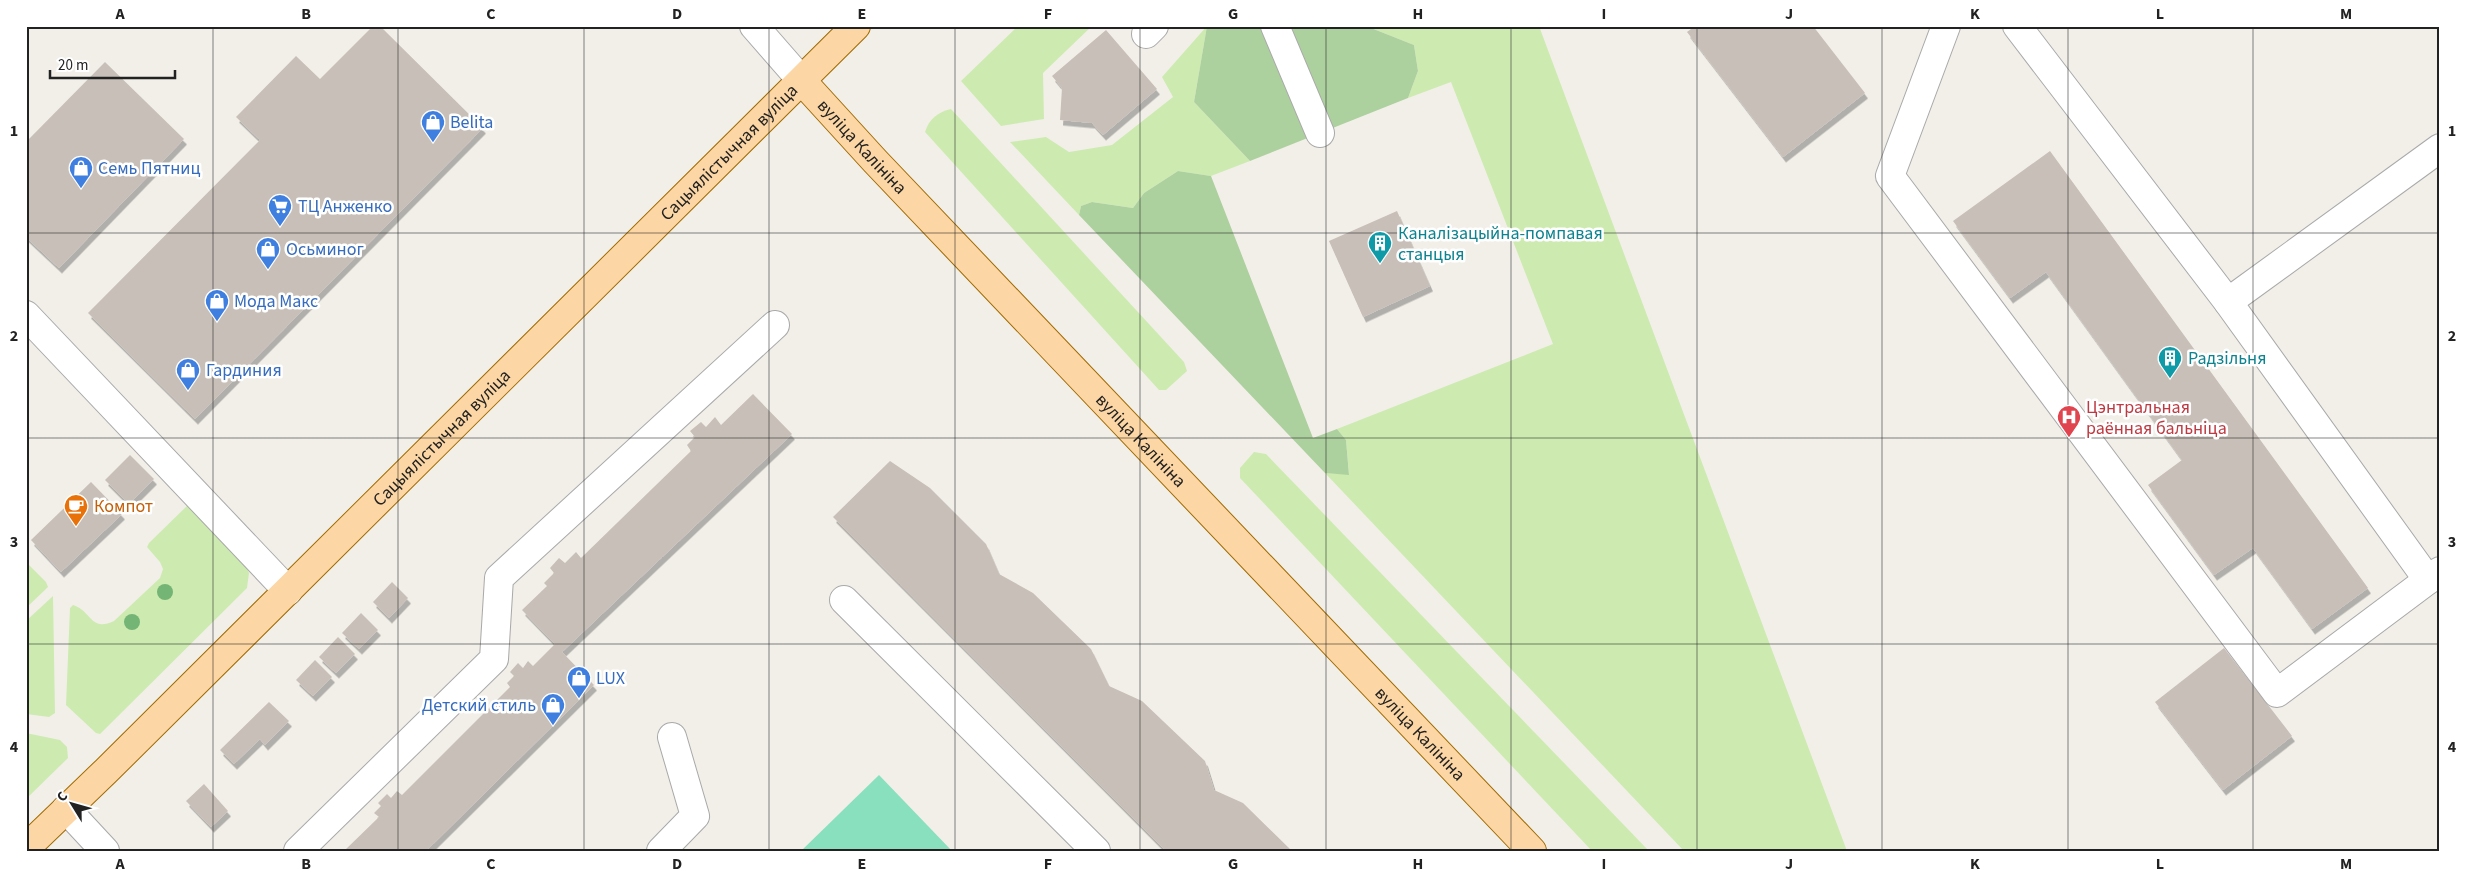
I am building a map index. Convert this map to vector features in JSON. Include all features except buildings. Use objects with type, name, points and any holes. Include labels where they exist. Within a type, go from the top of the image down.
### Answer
[{"type":"main road","name":"Сацыялістычная вуліца","points":[[26,848],[288,591],[856,26]]},
{"type":"main road","name":"вуліца Калініна","points":[[802,81],[889,176],[1532,851]]},
{"type":"street","name":"вуліца Калініна","points":[[754,26],[802,81]]},
{"type":"street","points":[[1275,26],[1320,133]]},
{"type":"street","points":[[1946,26],[1890,176],[2277,693],[2434,576],[2017,26]]},
{"type":"street","points":[[2228,302],[2440,148]]},
{"type":"street","points":[[26,315],[288,591]]},
{"type":"street","points":[[298,851],[494,658],[499,578],[775,325]]},
{"type":"street","points":[[844,600],[1096,851]]},
{"type":"street","points":[[661,851],[695,816],[672,737]]},
{"type":"street","points":[[66,809],[105,851]]},
{"type":"green space","points":[[1018,26],[1092,26],[1043,73],[1044,119],[1001,126],[961,81]]},
{"type":"green space","points":[[1207,26],[1194,102],[1250,161],[1211,176],[1178,171],[1144,193],[1133,208],[1092,202],[1081,206],[1079,215],[1010,142],[1046,137],[1069,152],[1112,145],[1173,97],[1162,77]]},
{"type":"green space","points":[[1207,26],[1366,26],[1414,45],[1418,71],[1408,98],[1250,161],[1194,102]]},
{"type":"green space","points":[[1366,26],[1539,26],[1847,851],[1684,851],[1325,473],[1349,474],[1346,440],[1337,429],[1553,344],[1451,82],[1408,98],[1418,71],[1414,45]]},
{"type":"green space","points":[[951,109],[1184,362],[1187,371],[1166,390],[1159,390],[925,132],[929,123],[935,117]]},
{"type":"green space","points":[[1178,171],[1211,176],[1313,438],[1337,429],[1346,440],[1349,475],[1325,473],[1079,215],[1081,206],[1092,202],[1133,208],[1144,193]]},
{"type":"green space","points":[[1254,452],[1266,454],[1649,851],[1592,851],[1240,478],[1240,468]]},
{"type":"green space","points":[[189,504],[244,561],[249,573],[247,588],[100,734],[96,733],[66,705],[70,608],[73,605],[79,608],[100,624],[114,621],[160,578],[163,569],[160,562],[147,547]]},
{"type":"green space","points":[[26,562],[46,582],[48,587],[26,608]]},
{"type":"green space","points":[[53,596],[55,713],[49,717],[26,714],[26,621]]},
{"type":"green space","points":[[26,733],[60,740],[67,747],[68,758],[26,799]]},
{"type":"green space","points":[[879,775],[952,851],[801,851]]},
{"type":"place","name":"Belita","points":[[433,143]]},
{"type":"place","name":"Семь Пятниц","points":[[81,189]]},
{"type":"place","name":"ТЦ Анженко","points":[[280,227]]},
{"type":"place","name":"Каналізацыйна-помпавая станцыя","points":[[1380,264]]},
{"type":"place","name":"Осьминог","points":[[268,270]]},
{"type":"place","name":"Мода Макс","points":[[217,322]]},
{"type":"place","name":"Радзільня","points":[[2170,379]]},
{"type":"place","name":"Гардиния","points":[[188,391]]},
{"type":"place","name":"Цэнтральная раённая бальніца","points":[[2069,438]]},
{"type":"place","name":"Компот","points":[[76,527]]},
{"type":"place","name":"LUX","points":[[579,699]]},
{"type":"place","name":"Детский стиль","points":[[553,726]]}]
